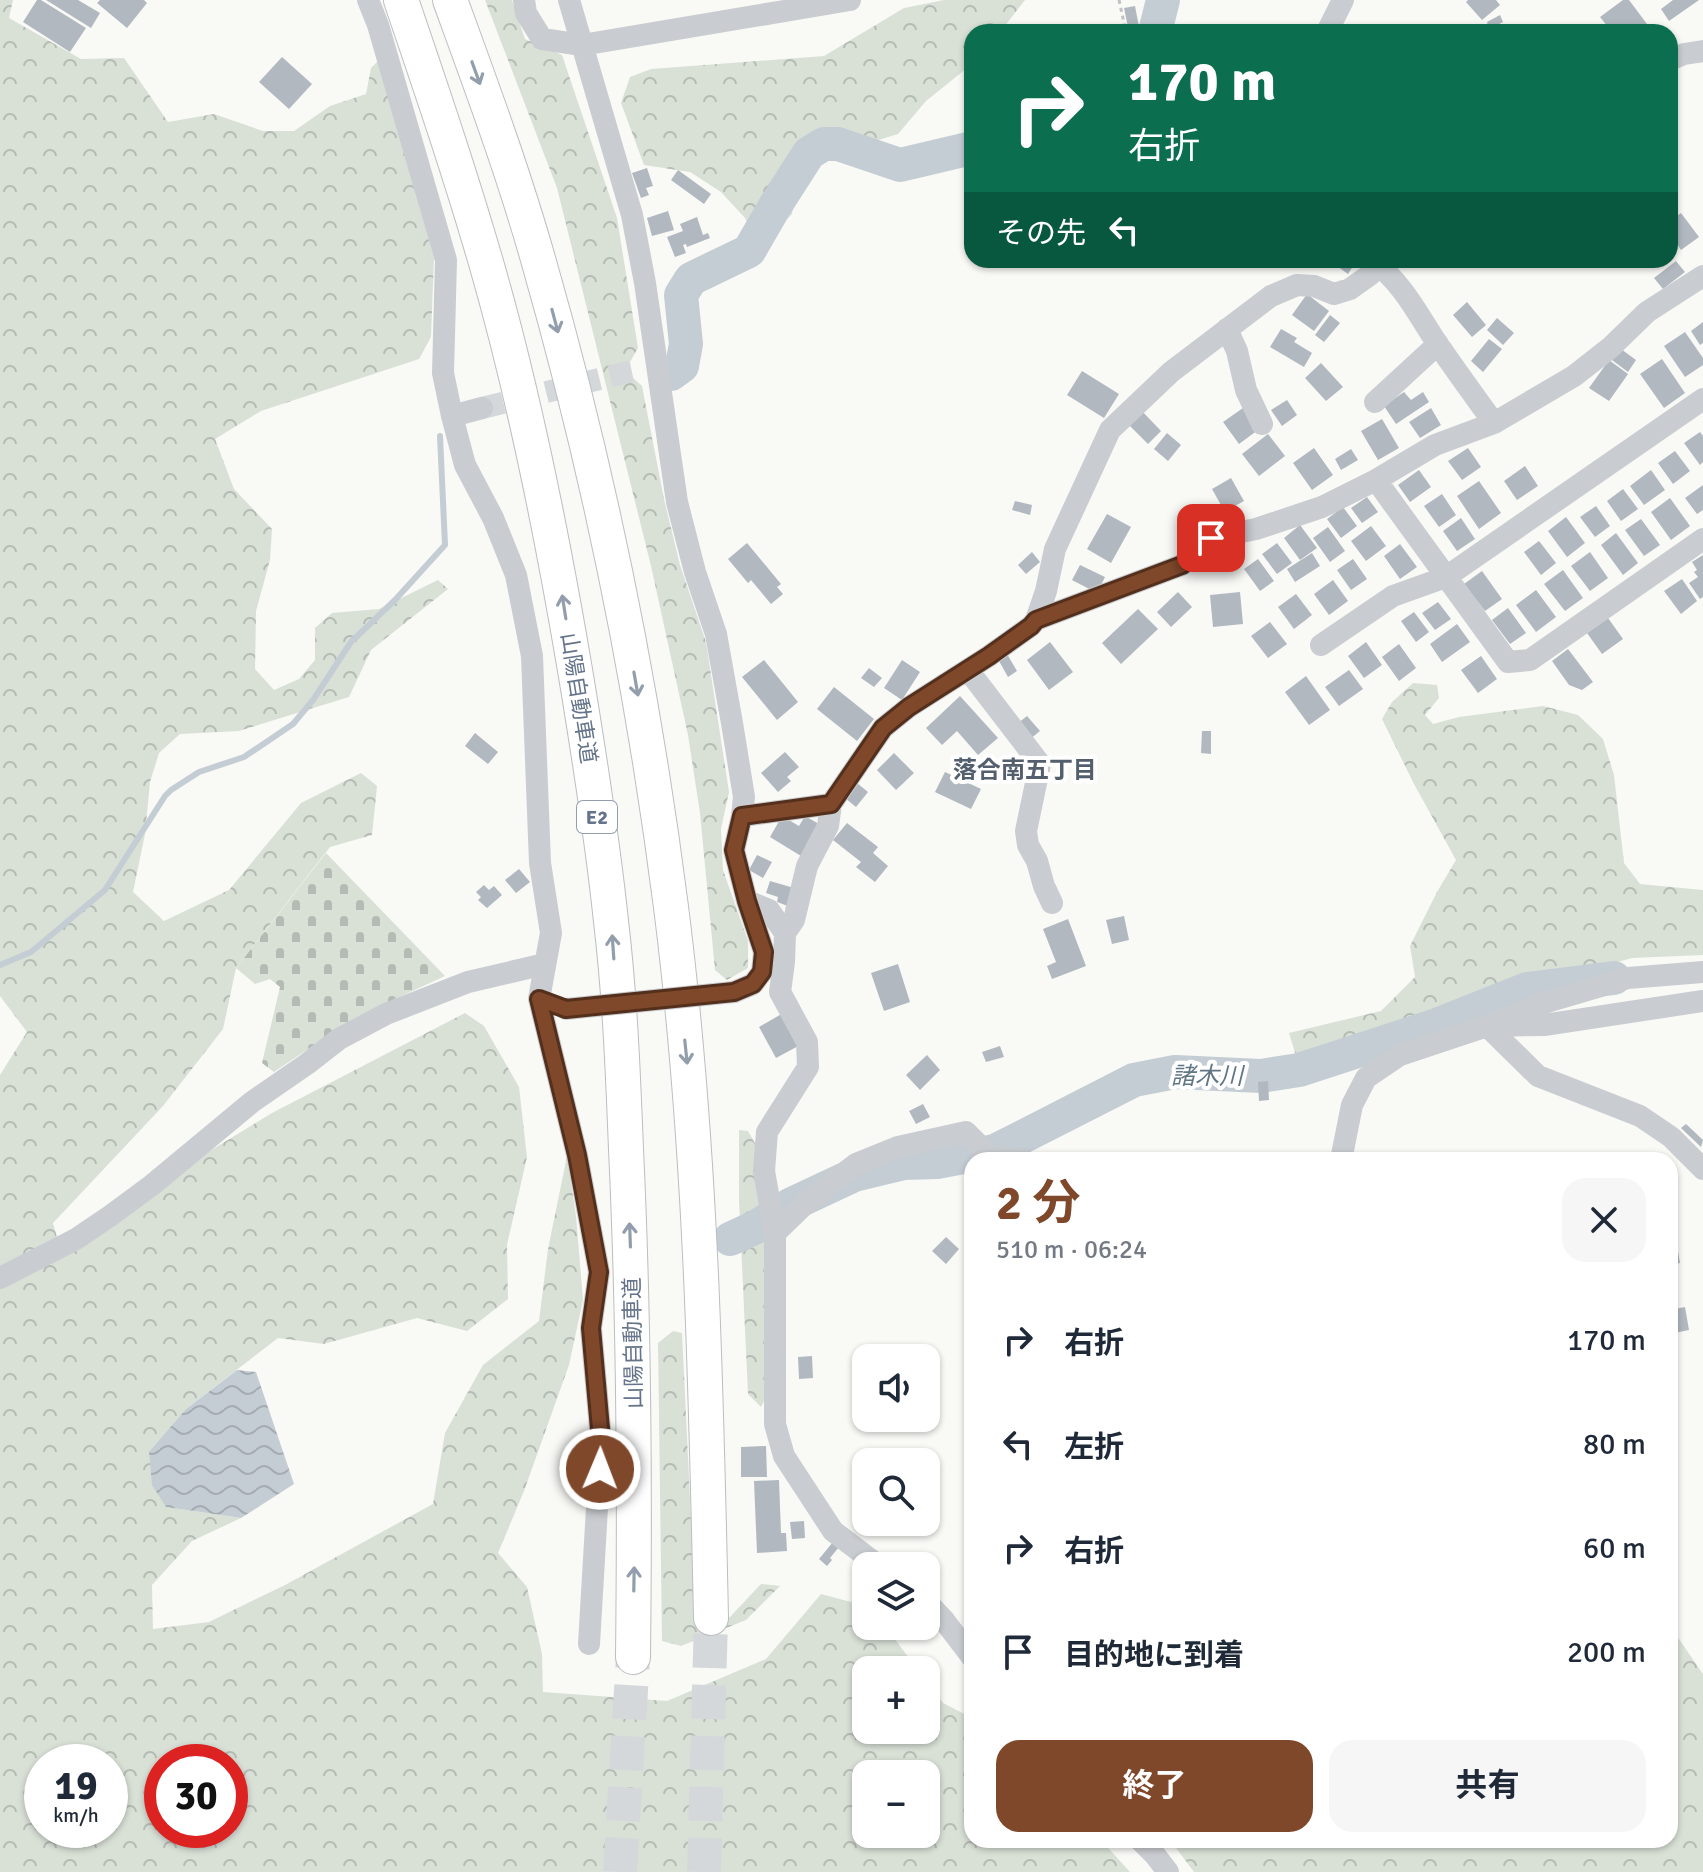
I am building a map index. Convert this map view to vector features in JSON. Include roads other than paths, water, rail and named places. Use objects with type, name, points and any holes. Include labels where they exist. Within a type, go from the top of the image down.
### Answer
[{"type":"highway","name":"山陽自動車道","points":[[401,0],[488,268],[526,421],[559,575],[612,923],[623,1080],[635,1388],[633,1657]]},
{"type":"highway","points":[[450,0],[537,255],[579,411],[615,572],[646,737],[671,908],[691,1105],[700,1237],[711,1618]]},
{"type":"street","points":[[368,0],[446,260],[443,373],[452,416],[465,465],[493,518],[516,575],[532,656],[540,863],[551,933],[539,999],[577,1155],[599,1272],[591,1328],[601,1440],[589,1644]]},
{"type":"street","points":[[524,0],[526,13],[542,39],[582,45],[850,0]]},
{"type":"street","points":[[554,0],[560,16],[582,45]]},
{"type":"street","points":[[539,999],[566,1009],[734,992],[753,984],[762,972],[764,952],[734,850],[744,797],[716,634],[695,572],[646,367],[645,283],[632,215],[569,0]]},
{"type":"street","points":[[1331,24],[1343,0]]},
{"type":"street","points":[[1678,57],[1703,51]]},
{"type":"street","points":[[861,1552],[833,1531],[784,1456],[775,1424],[775,1233],[764,1171],[767,1132],[808,1067],[807,1042],[780,992],[785,933],[794,920],[807,866],[828,826],[831,804],[883,728],[1036,620],[1055,549],[1110,430],[1171,372],[1271,296],[1297,285],[1314,286],[1334,294],[1350,289],[1371,274],[1372,268]]},
{"type":"street","points":[[1381,268],[1403,290],[1494,423]]},
{"type":"street","points":[[1036,620],[1182,565],[1211,538],[1256,529],[1322,507],[1435,445],[1494,423],[1574,376],[1611,347],[1647,312],[1703,276]]},
{"type":"street","points":[[1227,329],[1237,351],[1246,390],[1262,424]]},
{"type":"street","points":[[1375,402],[1438,344]]},
{"type":"street","points":[[1321,645],[1393,596],[1446,577],[1703,399]]},
{"type":"street","points":[[452,416],[482,408]]},
{"type":"street","points":[[1376,480],[1508,662],[1530,660],[1703,539]]},
{"type":"street","points":[[968,670],[1040,764],[1026,831],[1028,845],[1052,903]]},
{"type":"street","points":[[742,816],[831,804]]},
{"type":"street","points":[[747,901],[769,910],[785,933]]},
{"type":"street","points":[[0,1278],[76,1239],[110,1216],[252,1102],[339,1039],[386,1014],[468,982],[545,964]]},
{"type":"street","points":[[1343,1152],[1352,1105],[1366,1078],[1400,1055],[1547,1002],[1628,978],[1703,972]]},
{"type":"street","points":[[1487,1026],[1544,1025],[1703,1001]]},
{"type":"street","points":[[1487,1026],[1538,1076],[1640,1116],[1671,1137],[1703,1169]]},
{"type":"street","points":[[775,1233],[806,1203],[856,1164],[898,1147],[966,1132],[986,1152]]},
{"type":"street","points":[[940,1616],[964,1647]]},
{"type":"street","points":[[1148,1848],[1168,1872]]},
{"type":"water","points":[[237,1370],[256,1372],[294,1484],[241,1518],[166,1507],[152,1485],[149,1452],[186,1409]]},
{"type":"waterway","points":[[1157,24],[1163,0]]},
{"type":"waterway","points":[[671,374],[682,366],[686,344],[681,295],[691,279],[749,251],[809,153],[824,144],[838,144],[900,165],[964,150]]},
{"type":"waterway","points":[[0,965],[31,952],[105,890],[171,790],[199,772],[244,757],[293,724],[313,700],[351,642],[445,545],[440,436]]},
{"type":"waterway","name":"諸木川","points":[[990,1152],[1134,1080],[1175,1072],[1261,1076],[1299,1070],[1434,1026],[1527,989],[1614,978]]},
{"type":"waterway","name":"諸木川","points":[[730,1239],[790,1205],[854,1175],[904,1163],[964,1157]]},
{"type":"tunnel","points":[[482,408],[636,370]]},
{"type":"tunnel","points":[[704,1872],[711,1618]]},
{"type":"tunnel","points":[[620,1872],[633,1657]]},
{"type":"district","name":"落合南五丁目","points":[[1025,770]]}]
